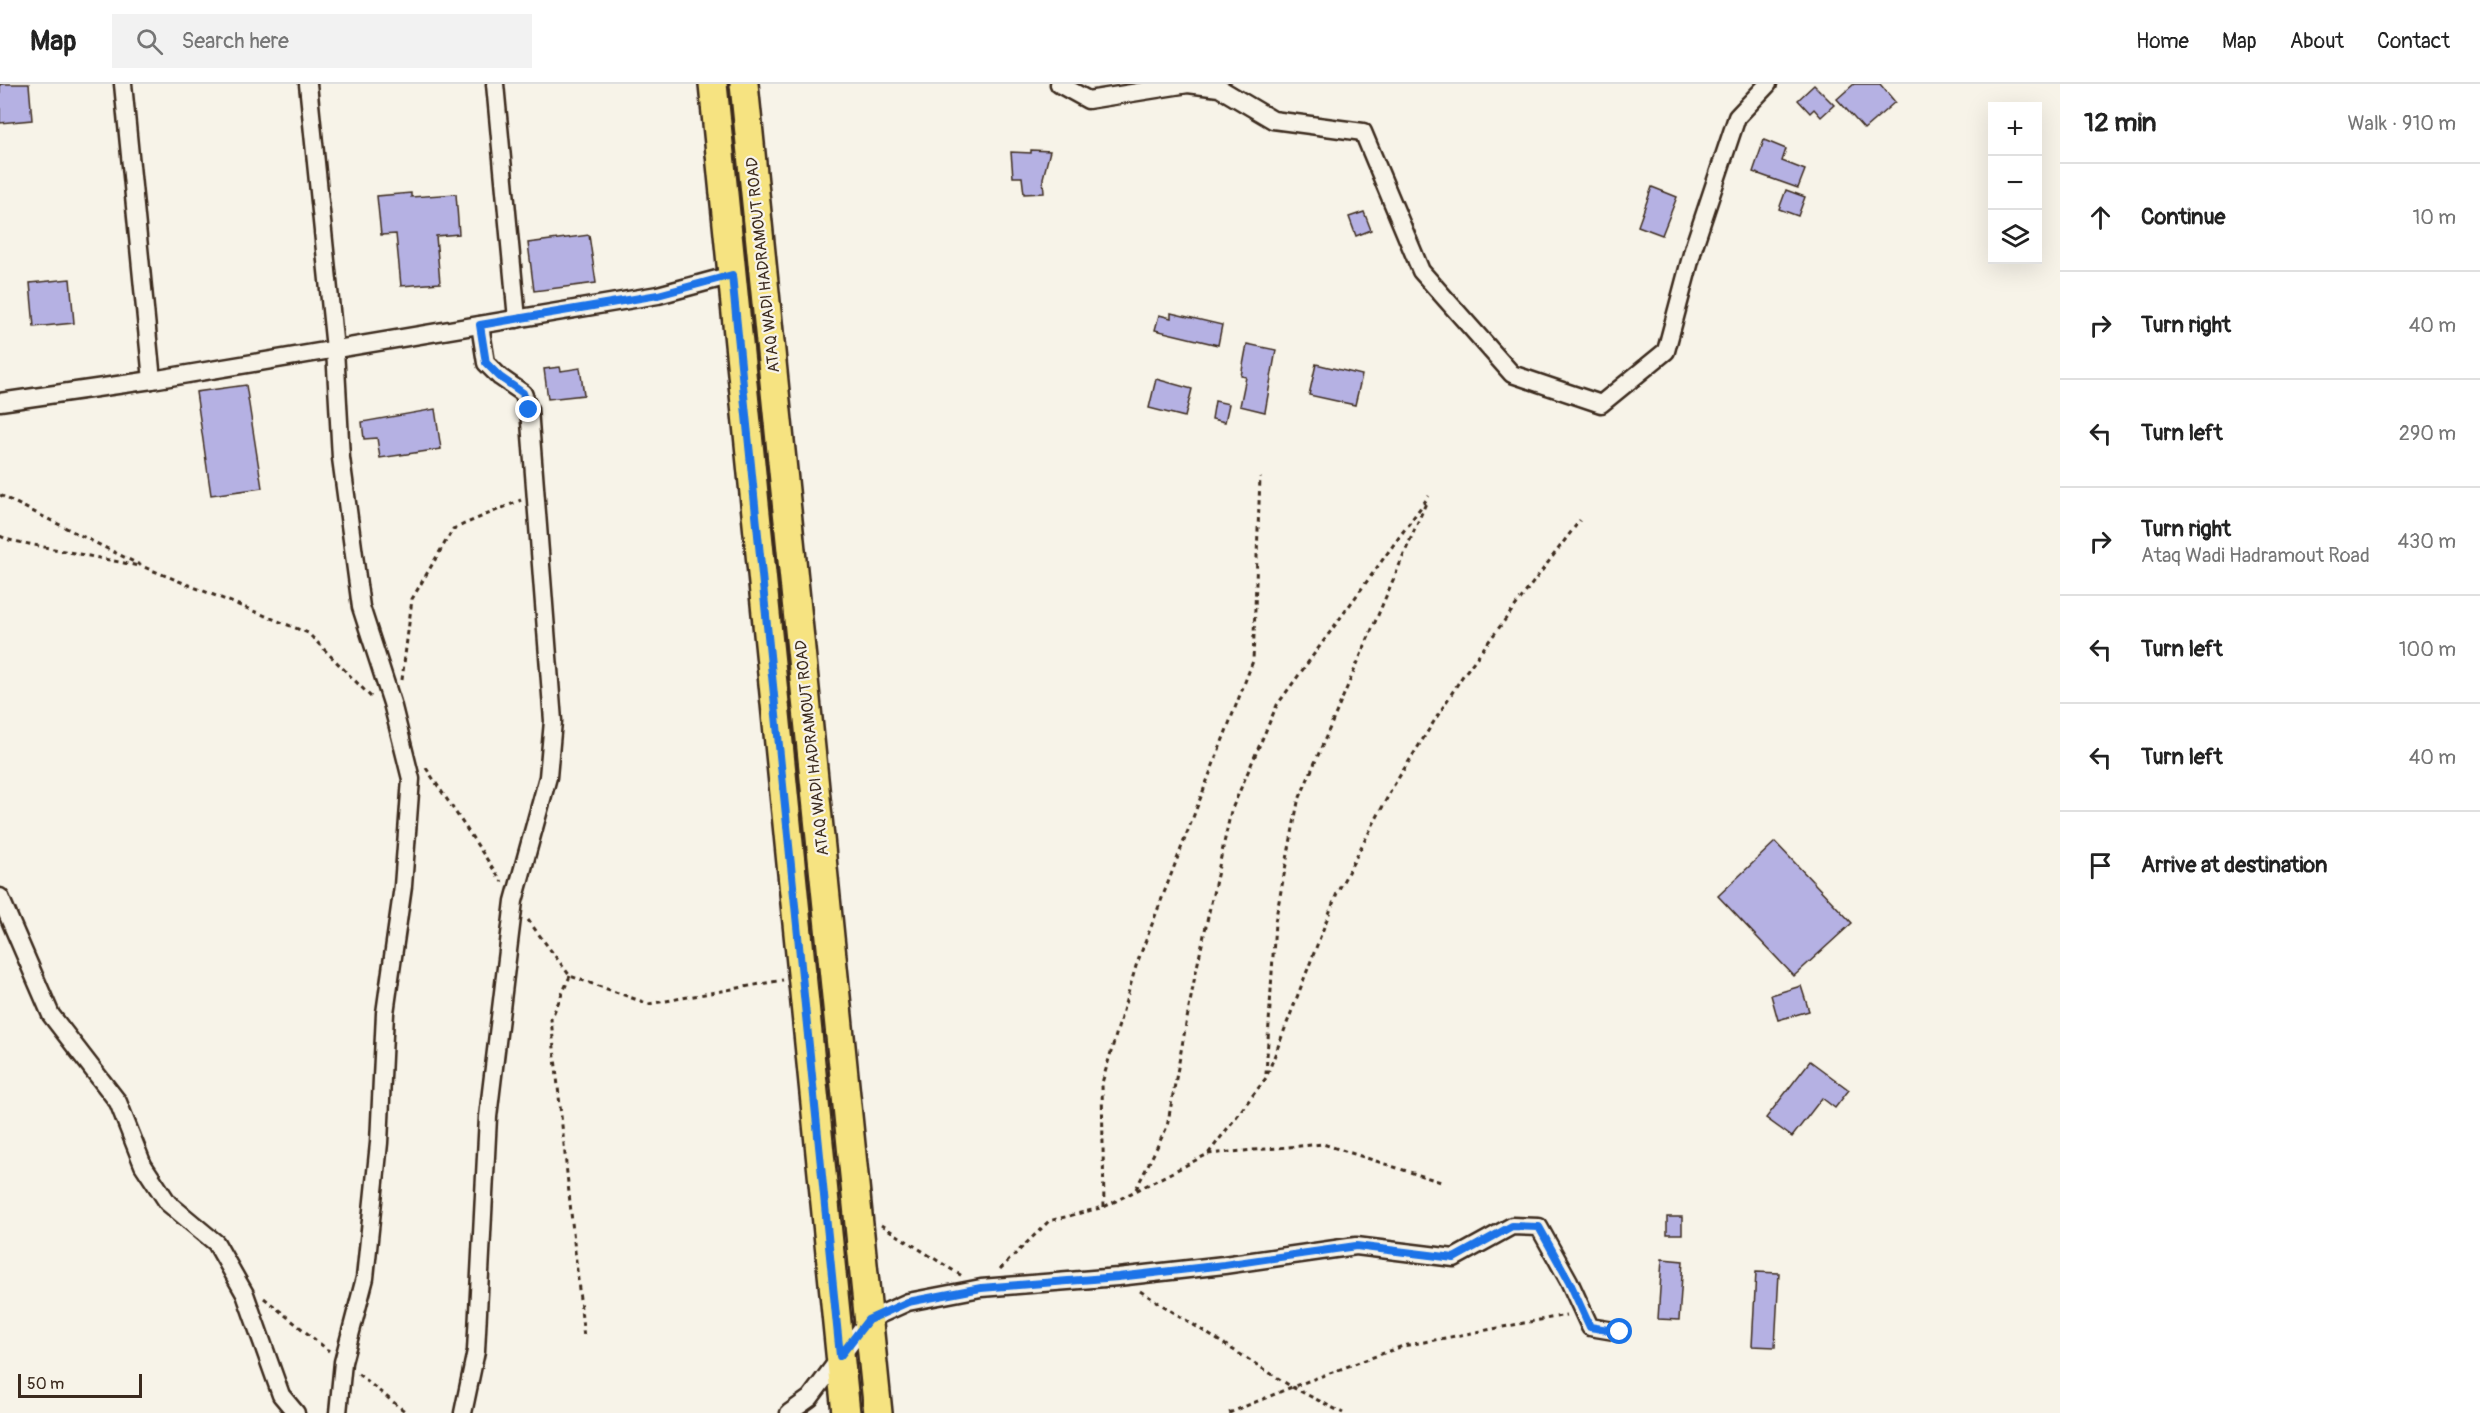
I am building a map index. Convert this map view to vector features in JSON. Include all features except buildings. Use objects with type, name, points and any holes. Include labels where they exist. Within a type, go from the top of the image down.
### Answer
[{"type":"main road","name":"ATAQ WADI HADRAMOUT ROAD","points":[[712,84],[846,1413]]},
{"type":"main road","name":"ATAQ WADI HADRAMOUT ROAD","points":[[744,84],[878,1413]]},
{"type":"street","points":[[123,84],[152,380]]},
{"type":"street","points":[[308,84],[335,349],[341,458],[361,607],[392,702],[411,780],[403,886],[385,1013],[379,1143],[365,1278],[343,1362],[338,1413]]},
{"type":"street","points":[[495,84],[518,319]]},
{"type":"street","points":[[1059,84],[1088,100],[1188,84],[1219,88],[1273,120],[1363,132],[1421,271],[1512,374],[1601,404],[1666,351],[1694,246],[1737,117],[1768,84]]},
{"type":"street","points":[[0,402],[152,380],[658,295],[732,275]]},
{"type":"street","points":[[463,1413],[476,1351],[488,1117],[514,901],[548,777],[553,721],[529,410],[523,393],[500,377],[486,363],[480,325]]},
{"type":"street","points":[[0,897],[51,1015],[118,1102],[143,1166],[168,1203],[216,1243],[241,1287],[281,1395],[296,1413]]},
{"type":"street","points":[[789,1413],[810,1398],[868,1320],[908,1302],[981,1288],[1118,1277],[1356,1246],[1454,1258],[1512,1226],[1539,1227],[1569,1281],[1590,1327],[1620,1332]]},
{"type":"path","points":[[1104,1207],[1102,1083],[1136,966],[1253,660],[1260,477]]},
{"type":"path","points":[[401,689],[412,599],[453,529],[536,493]]},
{"type":"path","points":[[1135,1191],[1167,1126],[1194,981],[1231,811],[1277,705],[1429,496],[1298,802],[1275,922],[1266,1078]]},
{"type":"path","points":[[1208,1154],[1266,1078],[1337,893],[1394,785],[1462,677],[1580,520]]},
{"type":"path","points":[[0,536],[9,540],[144,567]]},
{"type":"path","points":[[570,976],[551,1019],[584,1338]]},
{"type":"path","points":[[857,1210],[981,1288],[1049,1221],[1104,1207],[1208,1154],[1323,1144],[1444,1183]]},
{"type":"path","points":[[1118,1277],[1292,1387],[1343,1413]]},
{"type":"path","points":[[260,1294],[406,1413]]},
{"type":"path","points":[[1230,1413],[1292,1387],[1403,1346],[1583,1312]]},
{"type":"route","points":[[529,410],[523,393],[500,377],[486,363],[480,325],[658,295],[732,275],[840,1356],[868,1320],[908,1302],[981,1288],[1118,1277],[1356,1246],[1454,1258],[1512,1226],[1539,1227],[1569,1281],[1590,1327],[1620,1332]]}]
